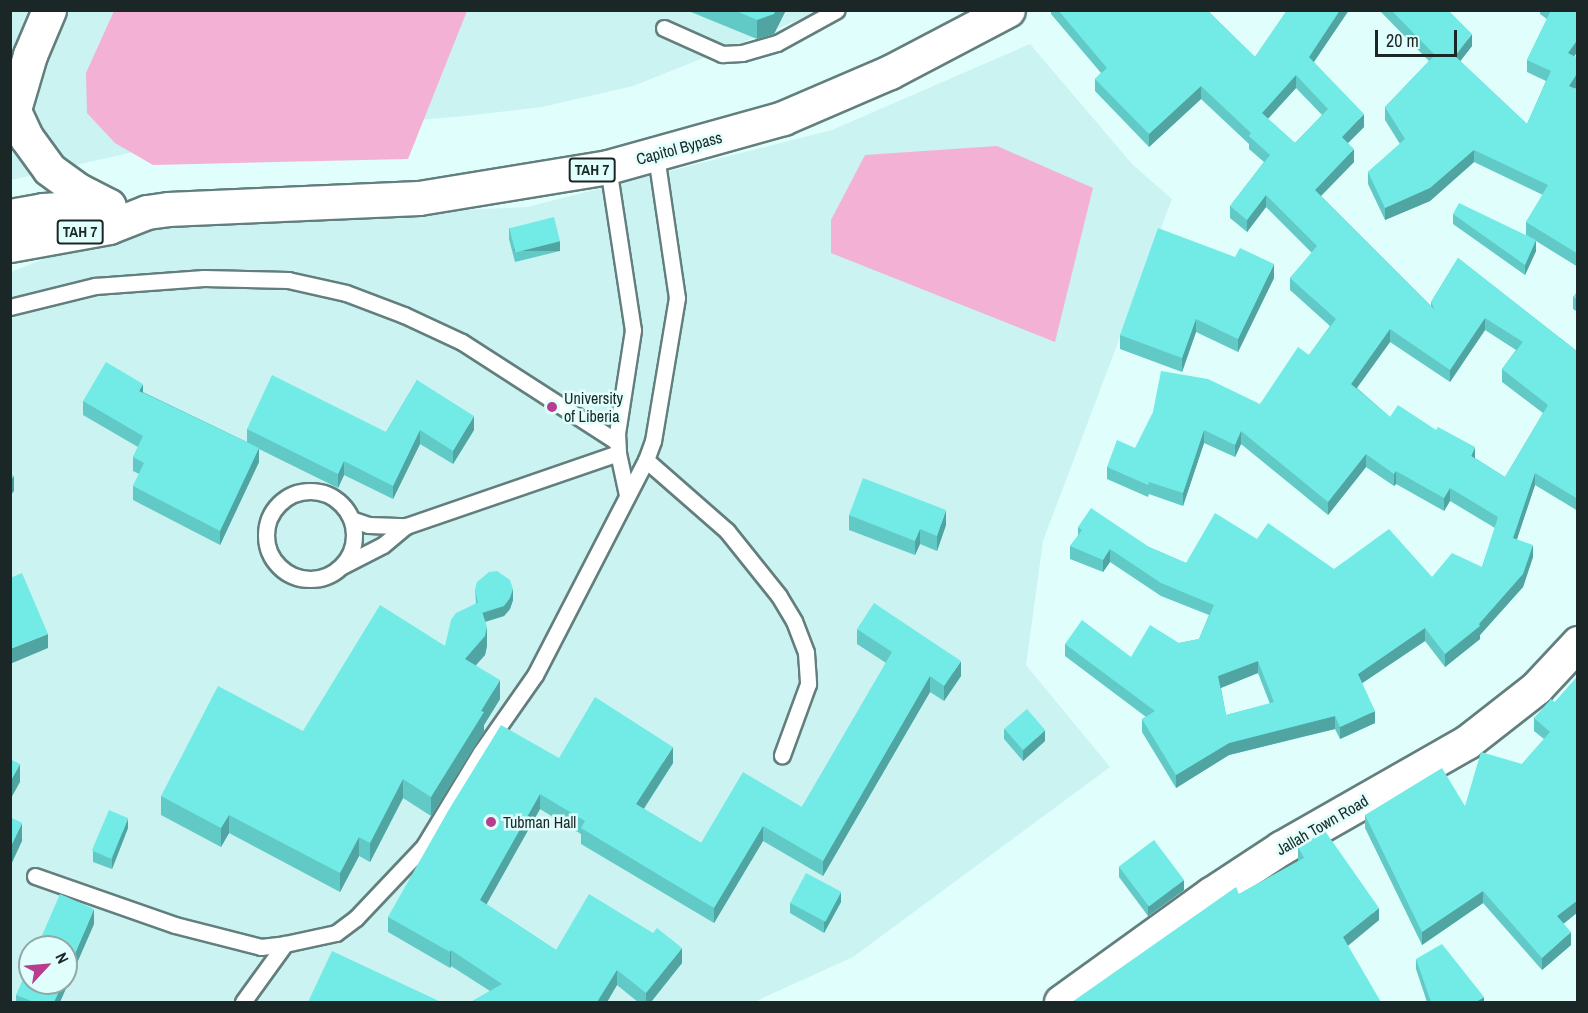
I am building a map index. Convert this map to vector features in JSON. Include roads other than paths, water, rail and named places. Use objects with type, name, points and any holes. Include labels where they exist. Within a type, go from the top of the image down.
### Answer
[{"type":"main road","points":[[49,10],[20,66],[12,117],[49,170],[78,190],[108,205]]},
{"type":"main road","name":"Capitol Bypass","points":[[10,216],[43,210],[108,205],[147,212],[419,198],[608,167],[783,118],[890,72],[1008,10]]},
{"type":"main road","name":"Capitol Bypass","points":[[10,245],[109,227],[147,212]]},
{"type":"main road","name":"Jallah Town Road","points":[[1061,1002],[1211,894],[1281,848],[1467,742],[1536,688],[1578,643]]},
{"type":"lane","points":[[664,28],[722,54],[742,53],[777,43],[837,10]]},
{"type":"lane","points":[[35,876],[175,925],[261,947],[336,933],[356,918],[424,846],[480,752],[535,675],[646,460],[653,441],[677,298],[656,155]]},
{"type":"lane","points":[[608,167],[633,330],[617,448],[627,495]]},
{"type":"lane","points":[[10,307],[95,286],[204,278],[288,280],[346,293],[404,315],[462,342],[617,448]]},
{"type":"lane","points":[[342,566],[351,554],[354,538],[351,519],[343,506],[331,496],[309,491],[294,494],[282,502],[273,512],[267,526],[271,552],[290,574],[304,579],[320,579],[383,545],[406,526],[617,448]]},
{"type":"lane","points":[[646,460],[727,531],[779,596],[794,621],[806,653],[808,684],[782,755]]},
{"type":"lane","points":[[351,519],[368,525],[406,526]]},
{"type":"lane","points":[[243,1002],[285,944]]},
{"type":"place","name":"University of Liberia","points":[[552,407]]},
{"type":"place","name":"Tubman Hall","points":[[491,822]]}]
